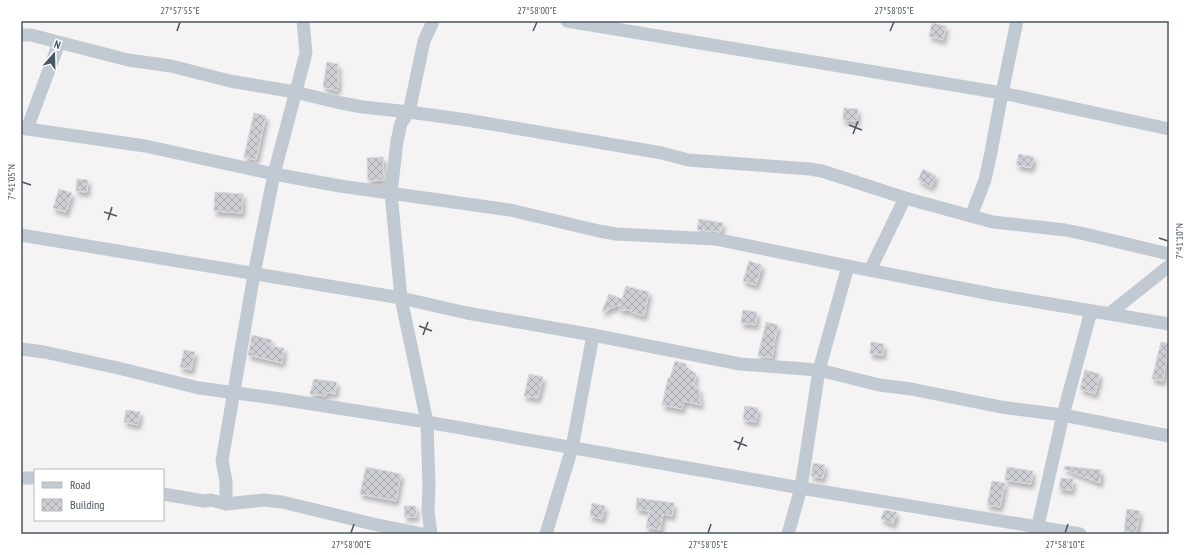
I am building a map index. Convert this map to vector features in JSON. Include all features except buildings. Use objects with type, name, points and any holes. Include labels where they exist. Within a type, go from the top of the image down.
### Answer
[{"type":"street","points":[[226,504],[226,481],[222,461],[254,274],[274,174],[306,53],[302,21]]},
{"type":"street","points":[[431,534],[428,511],[429,486],[427,422],[401,298],[391,194],[397,140],[401,123],[409,112],[424,41],[433,21]]},
{"type":"street","points":[[567,21],[1002,93],[1169,129]]},
{"type":"street","points":[[971,216],[985,180],[1017,21]]},
{"type":"street","points":[[21,35],[30,35],[128,60],[171,66],[230,81],[295,92],[356,106],[467,120],[662,153],[688,160],[816,170],[905,198],[993,222],[1065,230],[1169,254]]},
{"type":"street","points":[[59,43],[24,129],[145,146],[274,174],[340,186],[510,210],[599,232],[715,239],[991,294],[1169,324]]},
{"type":"street","points":[[870,270],[905,198]]},
{"type":"street","points":[[21,235],[401,298],[740,364],[819,370],[879,385],[911,389],[1001,407],[1063,415],[1169,436]]},
{"type":"street","points":[[788,534],[801,488],[819,370],[848,266]]},
{"type":"street","points":[[1110,313],[1169,266]]},
{"type":"street","points":[[1037,530],[1063,415],[1091,311]]},
{"type":"street","points":[[546,534],[572,448],[592,335]]},
{"type":"street","points":[[21,349],[44,352],[118,368],[199,388],[427,422],[1037,530],[1080,534]]},
{"type":"street","points":[[21,478],[34,478]]},
{"type":"street","points":[[164,494],[204,501],[211,500],[226,504],[264,500],[282,502],[373,524],[423,534]]}]
